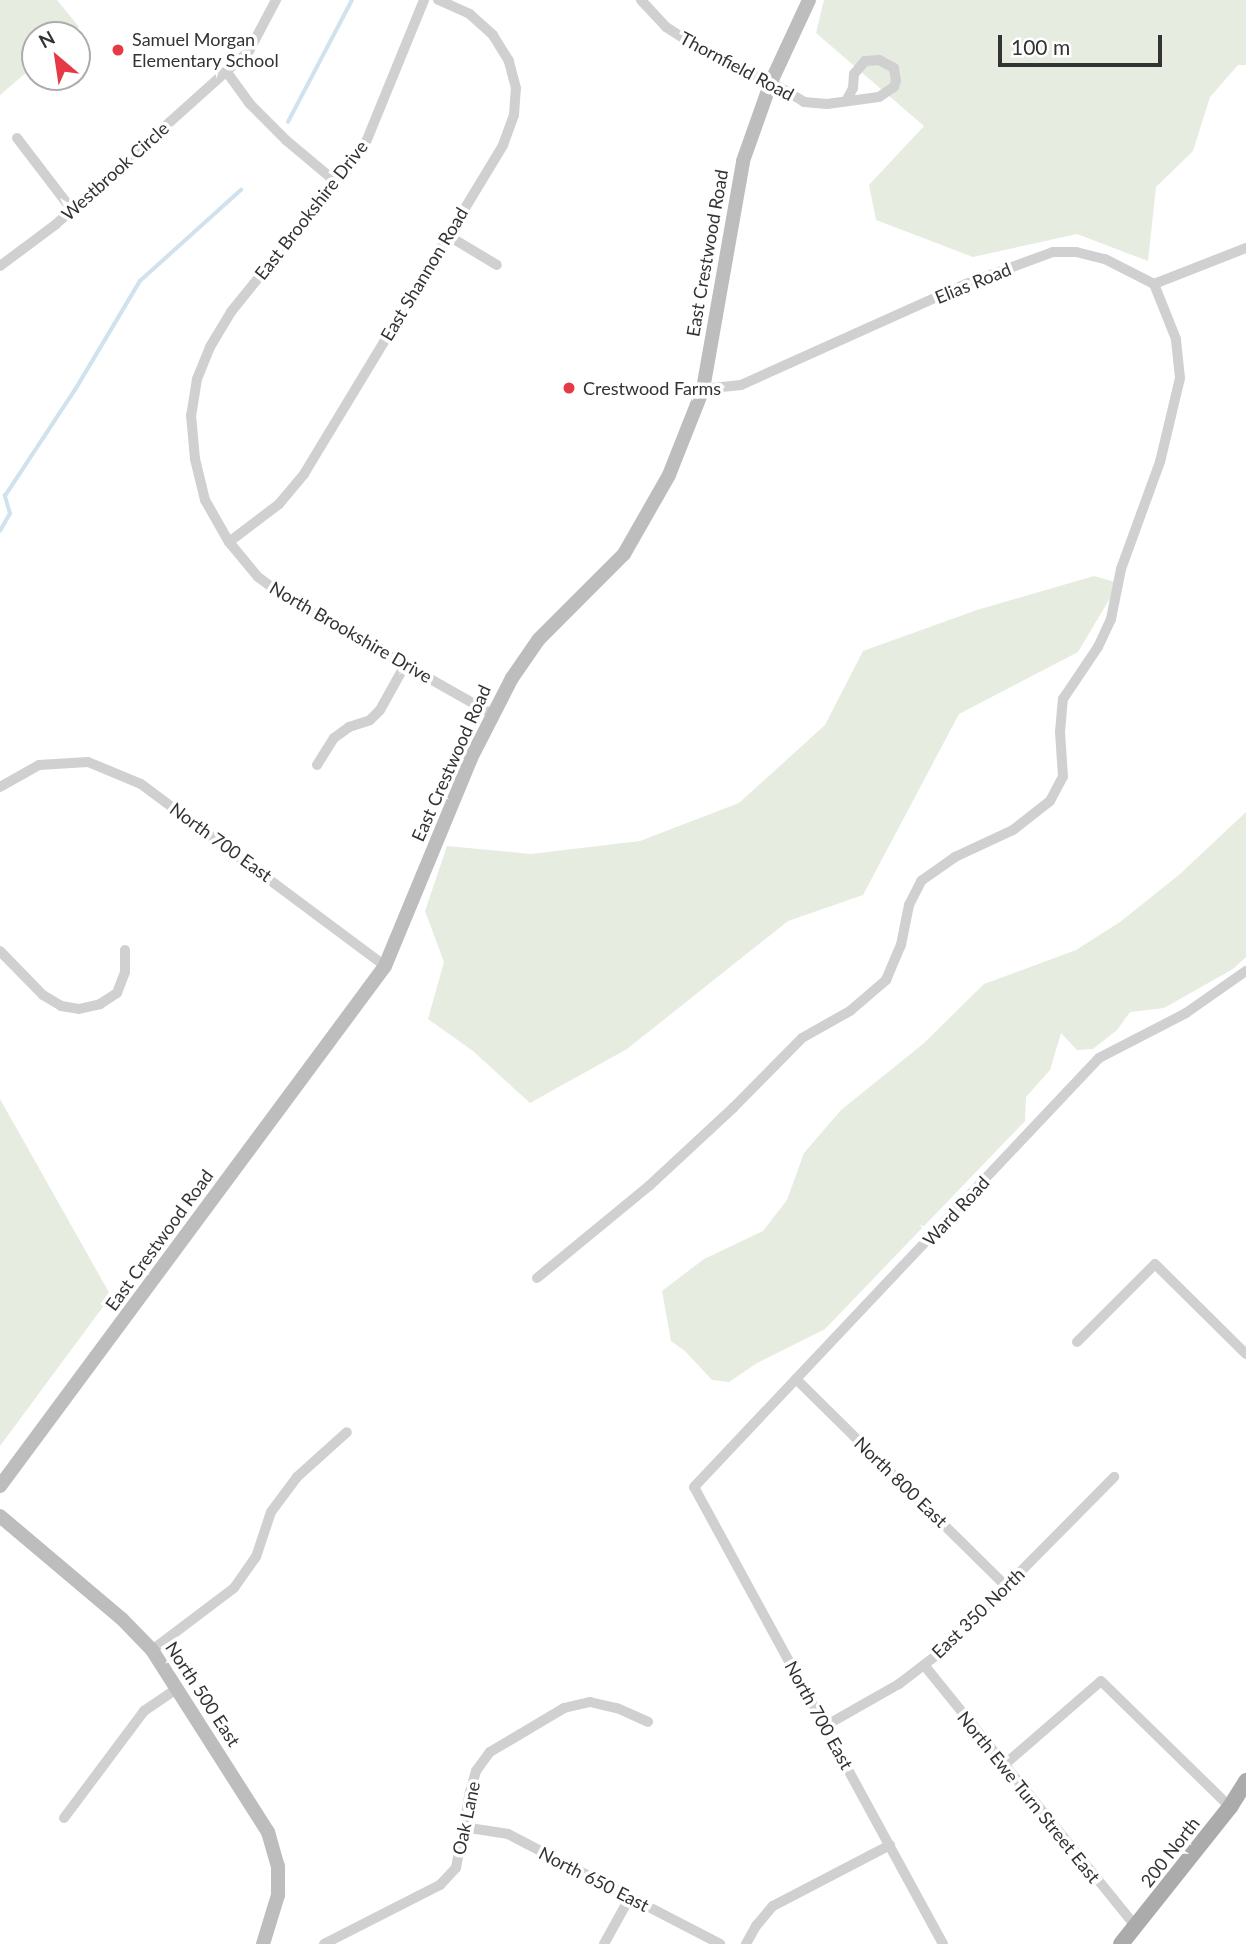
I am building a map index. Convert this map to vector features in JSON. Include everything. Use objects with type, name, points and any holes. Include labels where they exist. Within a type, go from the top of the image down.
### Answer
[{"type":"main road","name":"200 North","points":[[1121,1944],[1230,1807],[1246,1781]]},
{"type":"street","name":"Westbrook Circle","points":[[0,266],[72,210],[248,51],[276,0]]},
{"type":"street","name":"East Brookshire Drive","points":[[191,415],[197,379],[210,347],[231,312],[365,147],[424,0]]},
{"type":"street","name":"East Shannon Road","points":[[229,542],[279,504],[304,474],[503,145],[514,115],[516,88],[509,61],[493,35],[470,14],[438,0]]},
{"type":"street","name":"Thornfield Road","points":[[641,0],[666,27],[699,48],[771,82],[804,102],[846,101],[879,97],[892,91],[896,81],[894,68],[879,60],[864,61],[853,74],[853,89],[846,101]]},
{"type":"street","name":"East Crestwood Road","points":[[0,1486],[385,966],[492,714],[512,678],[539,639],[624,554],[669,475],[703,389],[740,174],[771,82],[809,0]]},
{"type":"street","points":[[226,71],[249,103],[286,141],[336,182]]},
{"type":"street","points":[[17,138],[72,210]]},
{"type":"street","points":[[447,235],[497,265]]},
{"type":"street","points":[[537,1278],[649,1186],[733,1108],[802,1038],[850,1011],[886,980],[901,944],[909,905],[921,881],[955,857],[1013,831],[1050,801],[1063,777],[1060,732],[1063,699],[1098,647],[1111,619],[1121,569],[1160,462],[1180,378],[1176,339],[1154,284],[1246,248]]},
{"type":"street","name":"Elias Road","points":[[703,389],[741,384],[966,284],[1054,252],[1076,252],[1105,259],[1154,284]]},
{"type":"street","name":"North Brookshire Drive","points":[[191,415],[195,458],[205,500],[229,542],[258,577],[287,598],[492,714]]},
{"type":"street","points":[[317,765],[334,738],[349,727],[370,720],[380,710],[405,665]]},
{"type":"street","name":"North 700 East","points":[[0,787],[39,765],[88,762],[141,784],[385,966]]},
{"type":"street","points":[[0,951],[43,995],[61,1006],[79,1009],[100,1004],[117,993],[125,972],[125,950]]},
{"type":"street","name":"Ward Road","points":[[694,1487],[1099,1059],[1186,1013],[1246,971]]},
{"type":"street","points":[[1077,1342],[1155,1264],[1246,1354]]},
{"type":"street","name":"North 800 East","points":[[796,1379],[1006,1586]]},
{"type":"street","points":[[152,1650],[234,1588],[256,1557],[271,1512],[297,1477],[347,1432]]},
{"type":"street","name":"East 350 North","points":[[825,1726],[900,1684],[924,1665],[1114,1477]]},
{"type":"street","name":"North 700 East","points":[[694,1487],[943,1944]]},
{"type":"street","name":"North 500 East","points":[[0,1516],[122,1619],[152,1650],[268,1832],[278,1866],[278,1895],[263,1944]]},
{"type":"street","name":"North Ewe Turn Street East","points":[[924,1665],[1136,1927]]},
{"type":"street","points":[[1004,1765],[1101,1681],[1230,1807]]},
{"type":"street","points":[[64,1818],[144,1711],[178,1688]]},
{"type":"street","name":"Oak Lane","points":[[324,1944],[440,1885],[456,1868],[476,1772],[489,1752],[564,1708],[590,1702],[617,1708],[648,1722]]},
{"type":"street","name":"North 650 East","points":[[463,1827],[508,1834],[720,1944]]},
{"type":"street","points":[[746,1944],[756,1926],[773,1906],[890,1845]]},
{"type":"street","points":[[604,1944],[630,1898]]},
{"type":"shaded area","points":[[0,0],[57,0],[74,21],[21,21],[21,77],[0,95]]},
{"type":"shaded area","points":[[824,0],[1246,0],[1246,65],[1238,65],[1210,97],[1193,151],[1156,187],[1148,261],[1077,234],[973,257],[876,220],[869,185],[924,126],[816,33]]},
{"type":"shaded area","points":[[1094,576],[1119,583],[1078,652],[959,714],[863,895],[788,921],[627,1049],[530,1103],[473,1051],[428,1019],[444,962],[425,911],[447,846],[531,854],[640,841],[739,803],[825,725],[863,651],[977,610]]},
{"type":"shaded area","points":[[1246,812],[1246,957],[1233,969],[1164,1008],[1130,1012],[1117,1030],[1093,1049],[1077,1050],[1061,1033],[1050,1070],[1026,1097],[1025,1121],[825,1329],[757,1363],[729,1382],[712,1380],[685,1351],[671,1341],[662,1291],[704,1259],[763,1231],[787,1200],[804,1153],[841,1110],[923,1044],[984,984],[1076,950],[1120,922],[1180,874]]},
{"type":"shaded area","points":[[0,1099],[111,1296],[0,1446]]},
{"type":"waterway","points":[[288,122],[352,0]]},
{"type":"waterway","points":[[0,531],[10,514],[5,496],[75,390],[140,281],[241,190]]},
{"type":"place","name":"Samuel Morgan Elementary School","points":[[118,50]]},
{"type":"place","name":"Crestwood Farms","points":[[569,388]]}]
